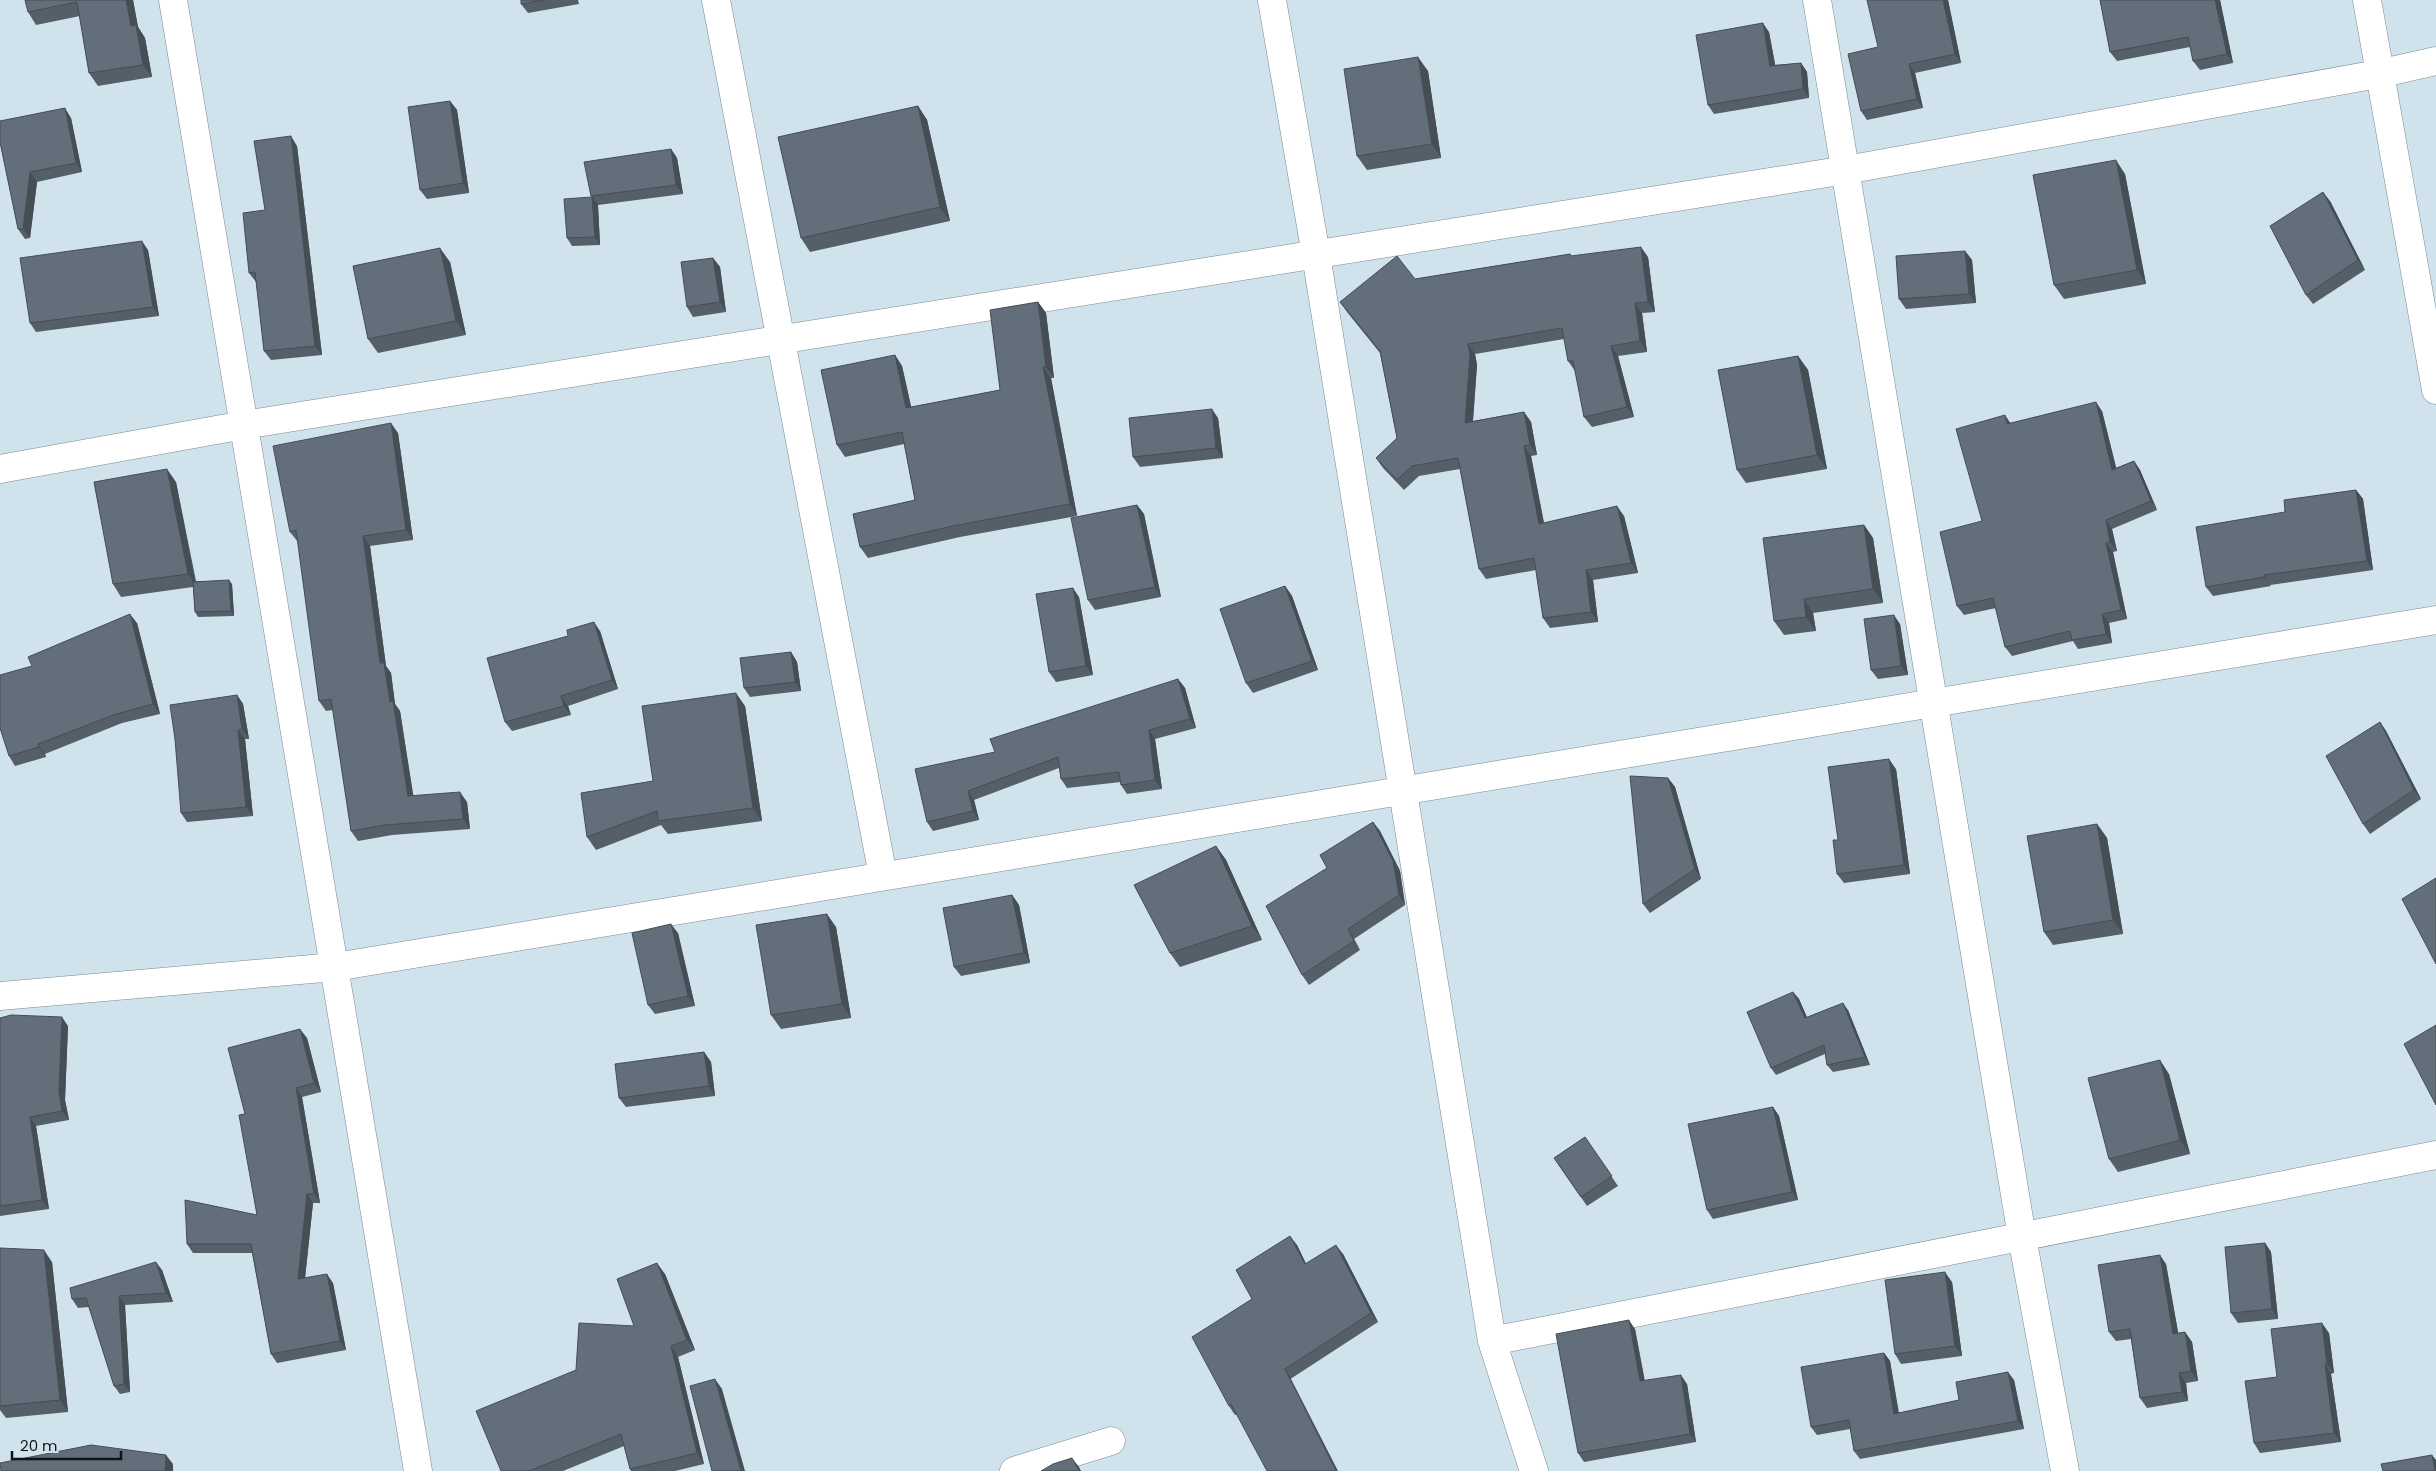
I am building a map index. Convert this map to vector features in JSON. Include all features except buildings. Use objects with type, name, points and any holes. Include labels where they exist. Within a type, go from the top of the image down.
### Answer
[{"type":"street","points":[[173,0],[418,1471]]},
{"type":"street","points":[[716,0],[883,876]]},
{"type":"street","points":[[1272,0],[1316,255],[1401,791],[1492,1341],[1534,1471]]},
{"type":"street","points":[[1817,0],[2022,1236],[2065,1471]]},
{"type":"street","points":[[2367,0],[2378,74],[2436,390]]},
{"type":"street","points":[[0,470],[244,425],[1846,170],[2378,74],[2436,61]]},
{"type":"street","points":[[0,996],[335,967],[2436,620]]},
{"type":"street","points":[[1492,1341],[2436,1155]]},
{"type":"street","points":[[1014,1471],[1110,1441]]}]
